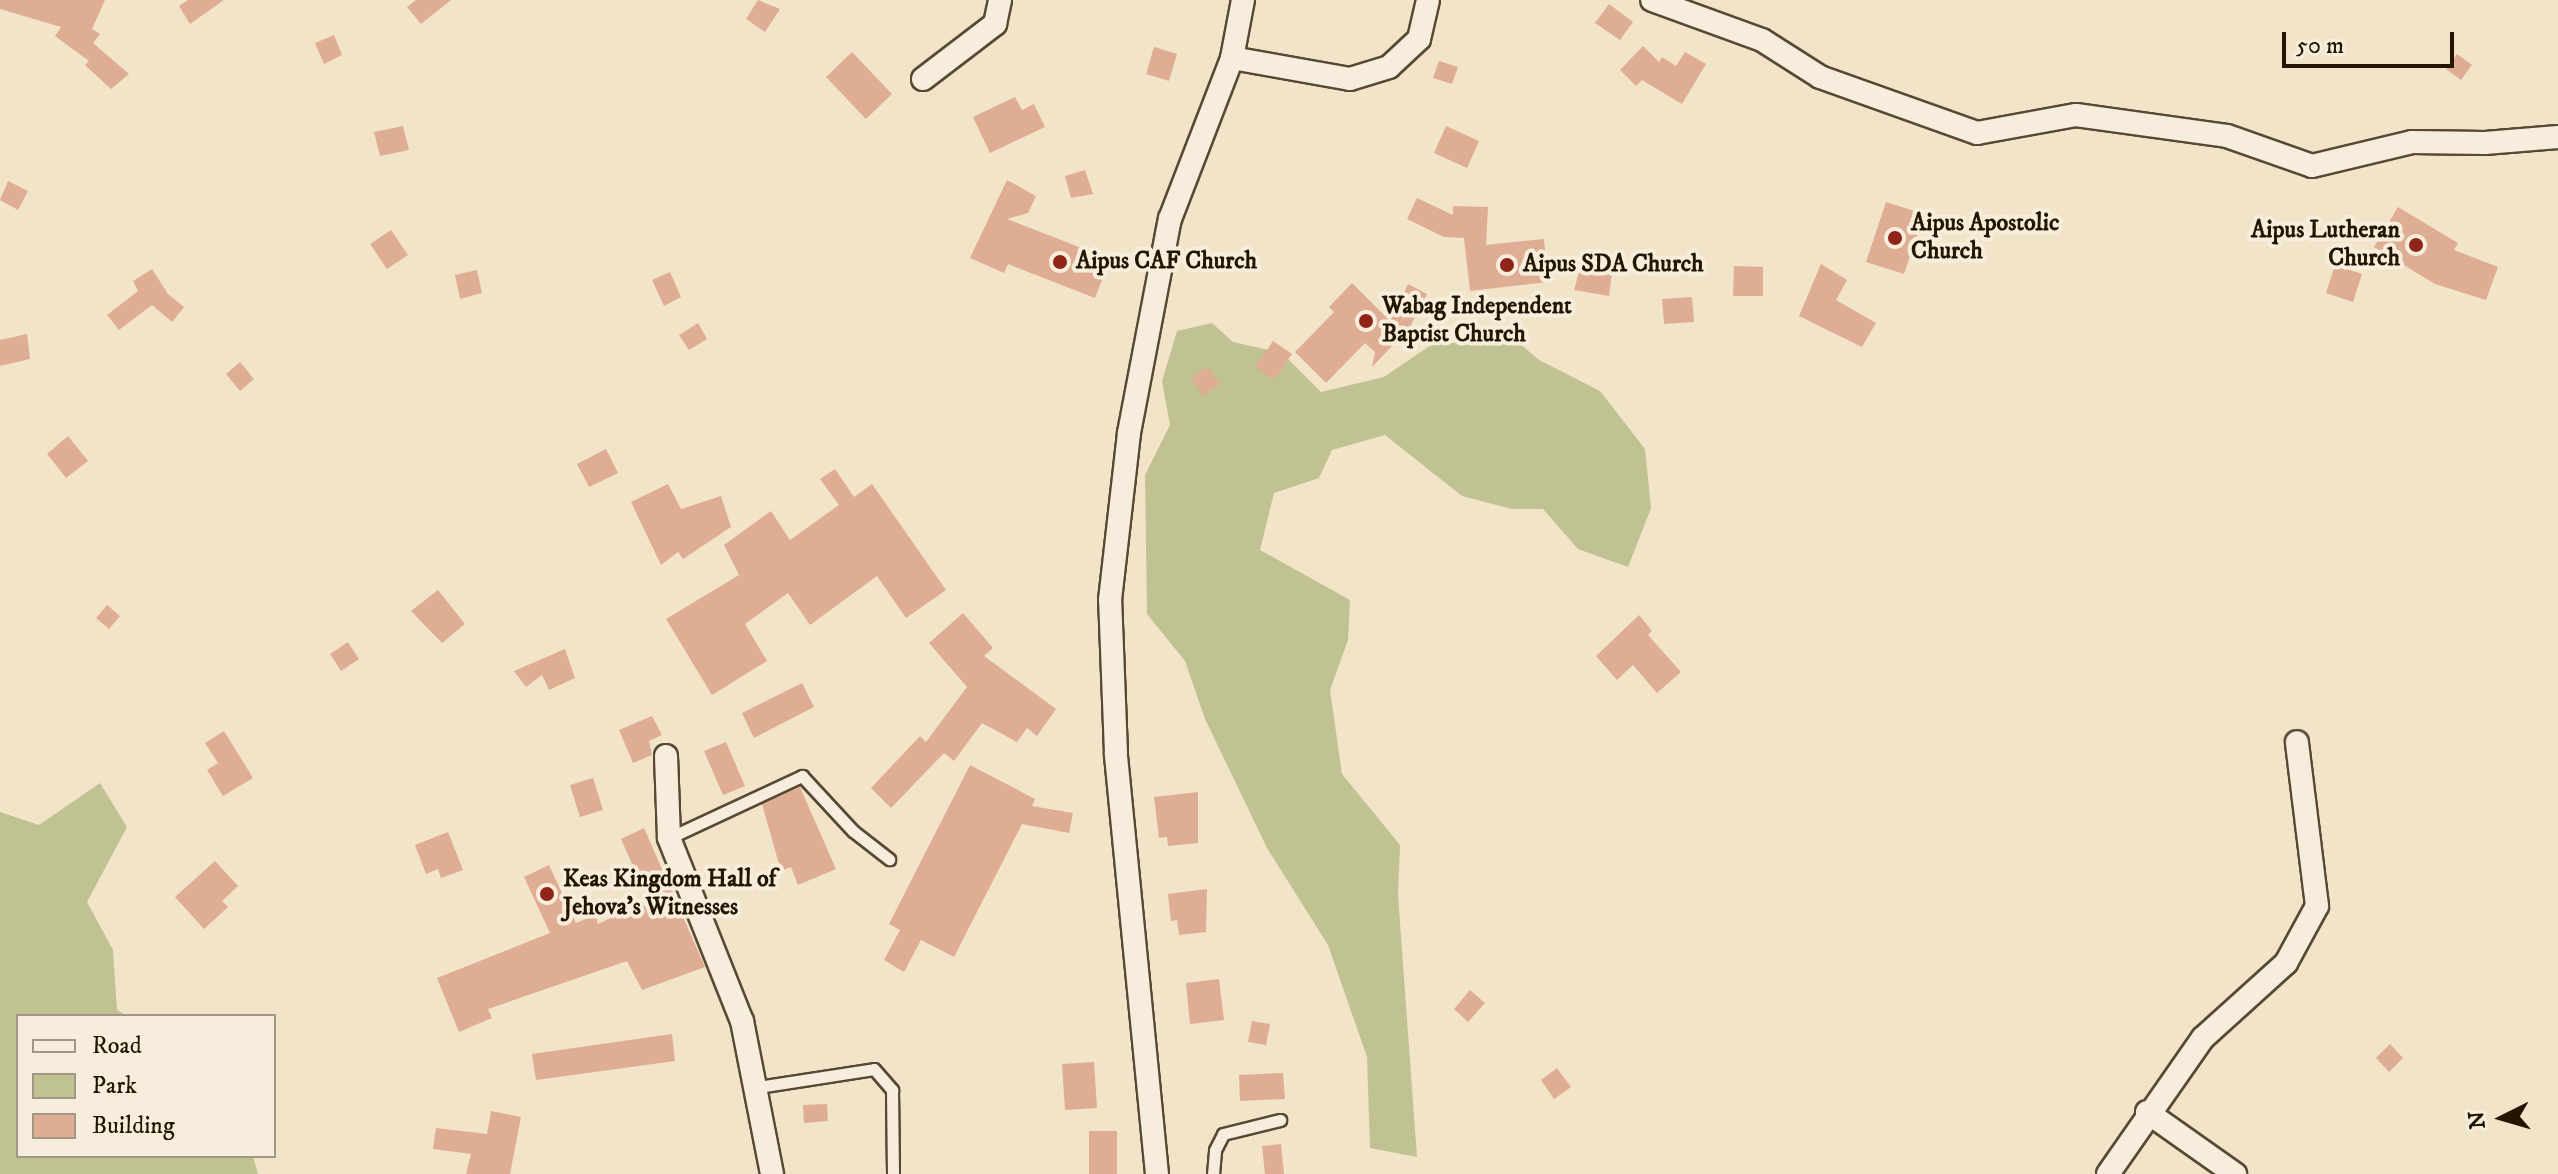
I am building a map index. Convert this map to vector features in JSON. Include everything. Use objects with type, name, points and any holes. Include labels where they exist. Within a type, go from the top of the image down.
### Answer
[{"type":"street","points":[[923,79],[995,24],[1000,0]]},
{"type":"street","points":[[1157,1174],[1116,753],[1110,600],[1129,433],[1170,219],[1232,58],[1243,0]]},
{"type":"street","points":[[1232,58],[1350,79],[1389,67],[1419,39],[1428,0]]},
{"type":"street","points":[[1652,0],[1762,40],[1820,77],[1977,133],[2076,115],[2227,136],[2312,166],[2412,142],[2485,143],[2558,137]]},
{"type":"street","points":[[2108,1174],[2147,1112],[2203,1038],[2286,963],[2317,906],[2297,742]]},
{"type":"street","points":[[666,756],[669,838],[742,1021],[758,1087],[772,1174]]},
{"type":"street","points":[[2147,1112],[2235,1174]]},
{"type":"lane","points":[[669,838],[802,776],[853,831],[889,859]]},
{"type":"lane","points":[[758,1087],[874,1069],[892,1090],[893,1174]]},
{"type":"lane","points":[[1213,1174],[1215,1150],[1223,1134],[1280,1120]]},
{"type":"green space","points":[[1212,323],[1233,342],[1282,353],[1321,392],[1384,377],[1431,345],[1512,337],[1539,360],[1600,391],[1645,449],[1651,508],[1628,567],[1578,549],[1543,509],[1512,509],[1462,496],[1385,435],[1332,450],[1319,478],[1274,493],[1260,550],[1350,600],[1348,640],[1330,690],[1342,774],[1400,845],[1398,895],[1417,1157],[1370,1148],[1367,1057],[1328,945],[1267,848],[1205,719],[1185,661],[1147,614],[1145,475],[1170,425],[1162,381],[1177,331]]},
{"type":"green space","points":[[100,783],[127,827],[87,902],[113,950],[117,1010],[124,1014],[16,1014],[16,1158],[254,1158],[258,1174],[0,1174],[0,812],[39,825]]},
{"type":"building","points":[[0,0],[105,0],[92,29],[100,34],[93,43],[129,74],[111,89],[85,65],[89,61],[55,36],[61,27],[0,9]]},
{"type":"building","points":[[188,0],[224,0],[190,24],[179,6]]},
{"type":"building","points":[[416,0],[451,0],[421,24],[407,7]]},
{"type":"building","points":[[758,0],[780,9],[765,32],[746,19]]},
{"type":"building","points":[[1609,4],[1633,22],[1620,40],[1595,23]]},
{"type":"building","points":[[334,35],[342,55],[324,64],[315,43]]},
{"type":"building","points":[[1643,46],[1659,62],[1662,57],[1676,66],[1685,52],[1706,64],[1682,104],[1642,80],[1636,86],[1620,70]]},
{"type":"building","points":[[1154,47],[1177,54],[1169,81],[1146,74]]},
{"type":"building","points":[[852,52],[892,94],[866,119],[826,77]]},
{"type":"building","points":[[2457,54],[2472,65],[2461,80],[2446,69]]},
{"type":"building","points":[[1439,61],[1458,67],[1452,84],[1433,78]]},
{"type":"building","points":[[1015,97],[1022,110],[1034,104],[1045,127],[990,153],[973,117]]},
{"type":"building","points":[[403,126],[409,150],[380,156],[374,132]]},
{"type":"building","points":[[1446,126],[1479,141],[1467,168],[1434,153]]},
{"type":"building","points":[[1085,170],[1093,194],[1071,198],[1065,176]]},
{"type":"building","points":[[1007,180],[1036,196],[1028,213],[1007,219],[1110,259],[1095,298],[1008,264],[1004,273],[970,258]]},
{"type":"building","points":[[8,181],[28,191],[18,210],[0,200]]},
{"type":"building","name":"Aipus SDA Church","points":[[1417,198],[1453,215],[1453,206],[1488,207],[1486,245],[1544,239],[1548,282],[1470,291],[1464,238],[1444,237],[1407,219]]},
{"type":"building","name":"Aipus Apostolic Church","points":[[1886,202],[1924,214],[1904,274],[1866,262]]},
{"type":"building","name":"Aipus Lutheran Church","points":[[2398,207],[2458,243],[2454,250],[2498,267],[2486,300],[2435,284],[2374,247]]},
{"type":"building","points":[[391,230],[408,255],[387,269],[370,244]]},
{"type":"building","points":[[1584,255],[1614,259],[1609,296],[1574,290]]},
{"type":"building","points":[[1821,264],[1847,280],[1836,300],[1876,323],[1862,347],[1799,316]]},
{"type":"building","points":[[2335,265],[2362,274],[2353,302],[2326,293]]},
{"type":"building","points":[[1734,266],[1763,267],[1763,296],[1733,296]]},
{"type":"building","points":[[152,269],[168,294],[184,307],[172,322],[152,305],[119,330],[107,315],[138,291],[133,281]]},
{"type":"building","points":[[477,270],[482,293],[460,299],[455,275]]},
{"type":"building","points":[[670,272],[681,297],[664,306],[652,280]]},
{"type":"building","points":[[1352,283],[1390,321],[1408,284],[1427,294],[1410,327],[1372,367],[1375,352],[1365,343],[1326,383],[1295,352],[1334,312],[1329,307]]},
{"type":"building","points":[[1692,297],[1694,322],[1664,324],[1662,299]]},
{"type":"building","points":[[698,323],[707,339],[689,350],[679,335]]},
{"type":"building","points":[[27,334],[30,359],[0,366],[0,340]]},
{"type":"building","points":[[1273,341],[1292,354],[1274,380],[1255,367]]},
{"type":"building","points":[[240,362],[254,379],[240,391],[226,374]]},
{"type":"building","points":[[1207,367],[1220,384],[1203,396],[1191,378]]},
{"type":"building","points":[[68,436],[88,461],[66,478],[47,454]]},
{"type":"building","points":[[606,449],[618,473],[589,487],[577,464]]},
{"type":"building","points":[[835,469],[854,497],[872,484],[946,590],[906,618],[877,576],[810,625],[788,593],[745,624],[767,661],[712,695],[666,619],[739,575],[724,545],[771,511],[790,540],[839,505],[820,479]]},
{"type":"building","points":[[668,484],[681,509],[721,496],[731,527],[683,559],[678,552],[661,565],[631,502]]},
{"type":"building","points":[[438,590],[465,624],[442,643],[411,611]]},
{"type":"building","points":[[107,605],[120,616],[109,629],[96,618]]},
{"type":"building","points":[[963,613],[993,648],[984,656],[1056,709],[1037,736],[1027,728],[1017,742],[982,723],[954,761],[944,753],[891,808],[871,788],[920,736],[926,742],[967,687],[929,643]]},
{"type":"building","points":[[1639,615],[1652,631],[1648,635],[1681,672],[1657,693],[1633,665],[1617,680],[1596,656]]},
{"type":"building","points":[[348,642],[359,659],[341,671],[330,654]]},
{"type":"building","points":[[565,649],[575,678],[549,690],[542,675],[526,687],[514,671]]},
{"type":"building","points":[[802,683],[814,707],[754,738],[742,713]]},
{"type":"building","points":[[652,716],[662,735],[649,741],[652,755],[633,763],[619,730]]},
{"type":"building","points":[[224,731],[253,778],[223,796],[207,770],[218,763],[205,743]]},
{"type":"building","points":[[726,742],[745,786],[723,795],[704,751]]},
{"type":"building","points":[[970,765],[1035,799],[1032,806],[1073,813],[1069,833],[1022,824],[954,957],[921,940],[904,972],[884,960],[900,930],[889,924]]},
{"type":"building","points":[[593,778],[603,810],[580,817],[570,785]]},
{"type":"building","points":[[800,787],[836,869],[798,885],[791,867],[781,871],[762,804]]},
{"type":"building","points":[[1198,792],[1198,843],[1168,846],[1167,837],[1159,838],[1154,797]]},
{"type":"building","points":[[644,828],[705,967],[642,990],[627,961],[488,1009],[492,1018],[459,1032],[437,978],[550,933],[524,877],[549,865],[576,923],[595,915],[598,924],[648,900],[621,839]]},
{"type":"building","points":[[448,832],[463,870],[441,878],[438,869],[426,874],[415,845]]},
{"type":"building","points":[[215,861],[238,886],[222,901],[228,907],[204,929],[175,897]]},
{"type":"building","points":[[1207,889],[1206,932],[1179,935],[1177,920],[1171,921],[1168,894]]},
{"type":"building","points":[[1219,979],[1224,1020],[1190,1024],[1186,983]]},
{"type":"building","points":[[1470,990],[1485,1003],[1468,1022],[1454,1009]]},
{"type":"building","points":[[1252,1021],[1270,1024],[1266,1045],[1248,1042]]},
{"type":"building","points":[[672,1034],[675,1061],[536,1080],[532,1054]]},
{"type":"building","points":[[2390,1044],[2403,1058],[2389,1072],[2376,1058]]},
{"type":"building","points":[[1094,1062],[1097,1108],[1065,1110],[1062,1064]]},
{"type":"building","points":[[1557,1068],[1571,1087],[1554,1099],[1541,1080]]},
{"type":"building","points":[[1283,1073],[1285,1099],[1240,1101],[1239,1075]]},
{"type":"building","points":[[827,1104],[828,1121],[804,1123],[803,1105]]},
{"type":"building","points":[[491,1111],[521,1117],[510,1174],[466,1174],[471,1154],[433,1149],[436,1128],[487,1134]]},
{"type":"building","points":[[1089,1131],[1117,1131],[1117,1174],[1089,1174]]},
{"type":"building","points":[[1281,1144],[1284,1174],[1265,1174],[1262,1146]]},
{"type":"place","name":"Aipus Apostolic Church","points":[[1895,238]]},
{"type":"place","name":"Aipus Lutheran Church","points":[[2416,245]]},
{"type":"place","name":"Aipus CAF Church","points":[[1060,262]]},
{"type":"place","name":"Aipus SDA Church","points":[[1507,265]]},
{"type":"place","name":"Wabag Independent Baptist Church","points":[[1366,321]]},
{"type":"place","name":"Keas Kingdom Hall of Jehova's Witnesses","points":[[547,894]]}]
